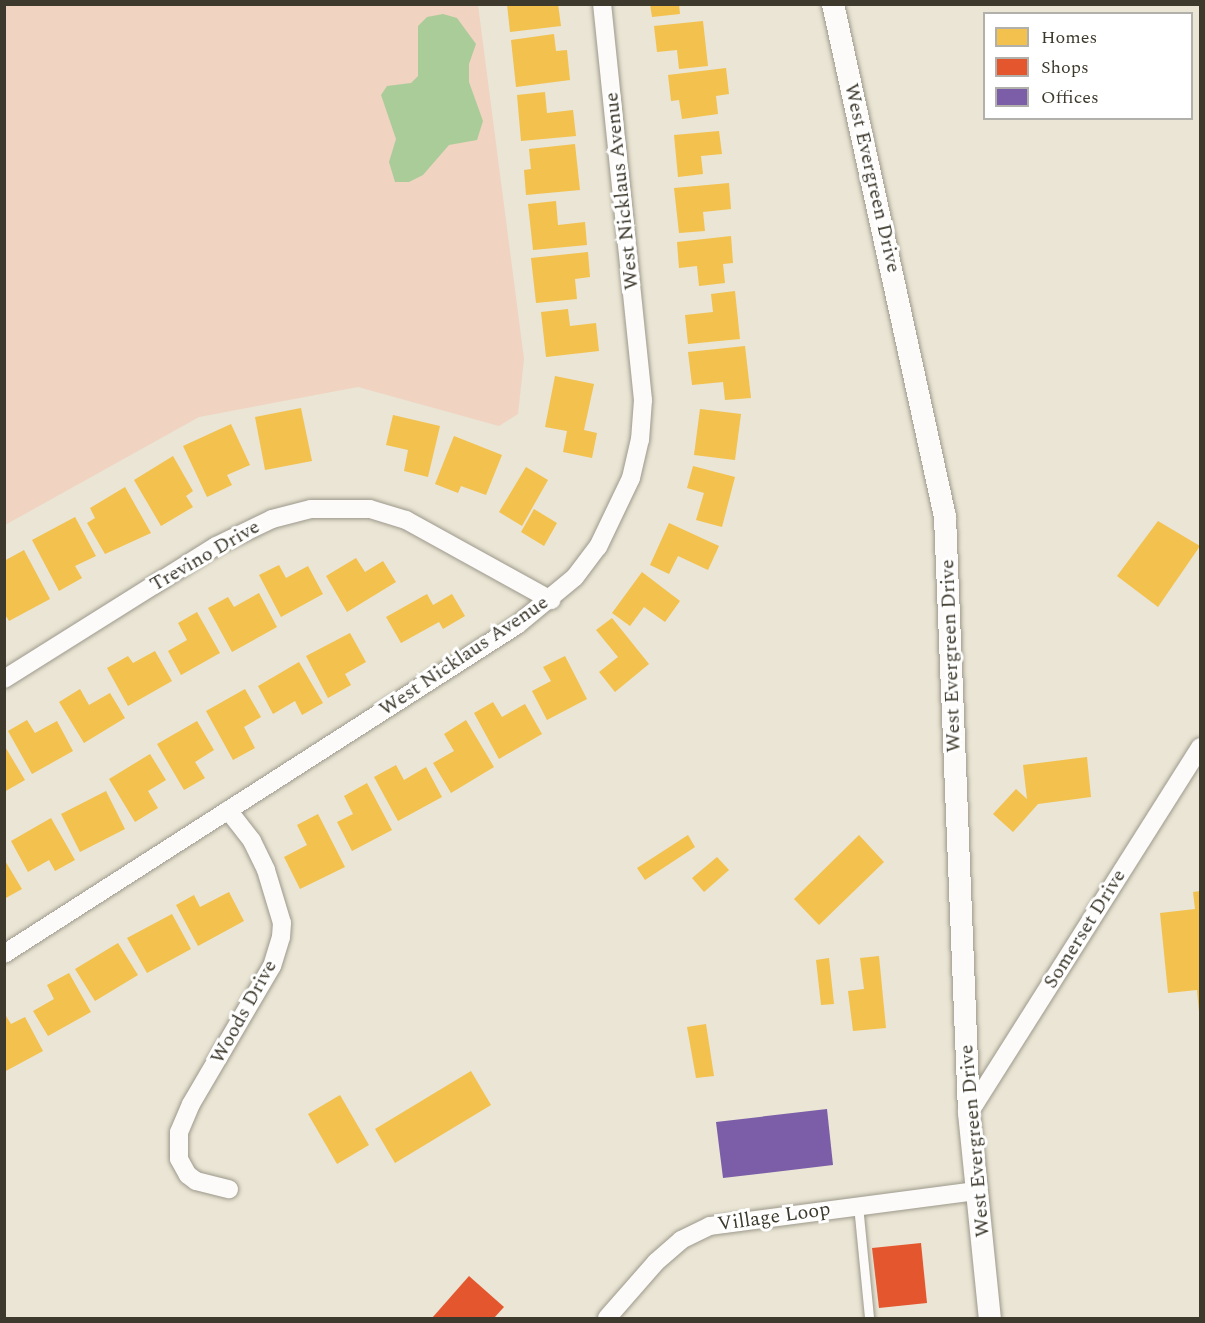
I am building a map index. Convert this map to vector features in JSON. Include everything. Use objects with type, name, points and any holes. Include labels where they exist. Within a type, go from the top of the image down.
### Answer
[{"type":"street","name":"West Nicklaus Avenue","points":[[4,954],[551,600],[575,577],[613,522],[631,478],[640,440],[643,400],[602,4]]},
{"type":"street","name":"West Evergreen Drive","points":[[833,4],[945,517],[969,1113],[990,1318]]},
{"type":"street","name":"Trevino Drive","points":[[4,679],[216,546],[272,519],[311,509],[370,509],[406,520],[551,600]]},
{"type":"street","name":"Somerset Drive","points":[[969,1113],[1200,747]]},
{"type":"street","name":"Woods Drive","points":[[228,810],[252,841],[266,870],[282,923],[272,966],[191,1104],[179,1132],[179,1159],[188,1175],[196,1181],[229,1189]]},
{"type":"street","name":"Village Loop","points":[[607,1318],[656,1262],[695,1232],[744,1219],[977,1191]]},
{"type":"lane","points":[[858,1205],[869,1318]]},
{"type":"shaded area","points":[[5,5],[478,5],[524,359],[518,414],[499,426],[358,387],[199,417],[5,525]]},
{"type":"shaded area","points":[[443,14],[457,18],[476,44],[469,64],[469,82],[483,121],[477,140],[449,145],[423,175],[409,182],[395,182],[389,162],[396,139],[381,95],[387,86],[411,83],[418,76],[418,26],[427,17]]},
{"type":"building: Homes","points":[[507,4],[558,4],[561,26],[510,32]]},
{"type":"building: Homes","points":[[650,4],[679,4],[680,14],[652,17]]},
{"type":"building: Homes","points":[[703,21],[708,66],[679,69],[677,50],[657,52],[654,26]]},
{"type":"building: Homes","points":[[554,34],[556,51],[567,50],[570,80],[516,87],[511,40]]},
{"type":"building: Homes","points":[[726,68],[729,94],[716,96],[718,114],[682,119],[679,100],[671,101],[668,75]]},
{"type":"building: Homes","points":[[545,92],[547,113],[573,110],[576,136],[521,141],[517,95]]},
{"type":"building: Homes","points":[[719,131],[722,154],[701,156],[703,174],[678,177],[674,135]]},
{"type":"building: Homes","points":[[575,144],[580,190],[526,195],[524,170],[531,169],[529,149]]},
{"type":"building: Homes","points":[[729,183],[731,209],[703,212],[705,231],[679,233],[674,188]]},
{"type":"building: Homes","points":[[556,201],[558,225],[585,222],[587,245],[533,250],[528,204]]},
{"type":"building: Homes","points":[[731,236],[733,263],[723,264],[725,283],[699,286],[697,266],[679,268],[677,242]]},
{"type":"building: Homes","points":[[588,252],[590,277],[575,279],[577,299],[536,303],[531,258]]},
{"type":"building: Homes","points":[[735,291],[740,339],[688,344],[685,315],[713,312],[711,294]]},
{"type":"building: Homes","points":[[568,309],[570,326],[596,323],[599,351],[546,357],[541,312]]},
{"type":"building: Homes","points":[[745,346],[751,398],[725,400],[723,382],[692,385],[688,352]]},
{"type":"building: Homes","points":[[555,376],[594,384],[584,430],[597,433],[592,458],[563,452],[567,431],[545,427]]},
{"type":"building: Homes","points":[[301,408],[312,461],[265,470],[255,417]]},
{"type":"building: Homes","points":[[700,409],[741,414],[735,460],[694,455]]},
{"type":"building: Homes","points":[[393,415],[440,426],[428,477],[404,471],[408,450],[386,445]]},
{"type":"building: Homes","points":[[231,424],[250,465],[227,475],[232,485],[207,497],[183,446]]},
{"type":"building: Homes","points":[[454,436],[502,455],[486,495],[461,486],[458,493],[435,484]]},
{"type":"building: Homes","points":[[173,456],[193,491],[186,496],[193,507],[161,526],[134,480]]},
{"type":"building: Homes","points":[[693,466],[735,477],[722,527],[696,520],[704,493],[687,488]]},
{"type":"building: Homes","points":[[526,467],[548,480],[522,526],[499,512]]},
{"type":"building: Homes","points":[[125,487],[151,533],[105,554],[87,523],[95,518],[90,508]]},
{"type":"building: Homes","points":[[534,509],[557,523],[544,546],[521,532]]},
{"type":"building: Homes","points":[[75,517],[96,556],[75,566],[82,578],[59,591],[32,540]]},
{"type":"building: Homes","points":[[1158,521],[1200,546],[1158,607],[1117,576]]},
{"type":"building: Homes","points":[[669,523],[719,546],[708,570],[678,556],[669,574],[650,565]]},
{"type":"building: Homes","points":[[24,550],[50,599],[9,621],[4,613],[4,561]]},
{"type":"building: Homes","points":[[356,558],[365,572],[383,561],[396,582],[347,612],[326,576]]},
{"type":"building: Homes","points":[[279,565],[286,578],[308,566],[323,594],[281,617],[259,575]]},
{"type":"building: Homes","points":[[642,572],[680,601],[665,622],[644,607],[630,626],[612,613]]},
{"type":"building: Homes","points":[[259,593],[277,627],[232,652],[208,608],[228,597],[234,607]]},
{"type":"building: Homes","points":[[427,594],[433,605],[452,594],[465,616],[443,629],[439,622],[401,643],[386,617]]},
{"type":"building: Homes","points":[[197,612],[220,653],[181,675],[168,651],[187,640],[178,623]]},
{"type":"building: Homes","points":[[612,618],[649,664],[615,692],[599,672],[618,657],[596,630]]},
{"type":"building: Homes","points":[[350,633],[366,662],[345,674],[351,685],[328,698],[306,656]]},
{"type":"building: Homes","points":[[155,651],[172,681],[128,706],[107,668],[128,656],[133,663]]},
{"type":"building: Homes","points":[[565,656],[587,699],[547,720],[532,691],[551,681],[543,667]]},
{"type":"building: Homes","points":[[299,662],[323,703],[302,715],[295,701],[273,714],[258,686]]},
{"type":"building: Homes","points":[[80,689],[89,705],[110,693],[125,718],[84,743],[59,702]]},
{"type":"building: Homes","points":[[245,689],[261,717],[244,727],[255,748],[233,760],[206,711]]},
{"type":"building: Homes","points":[[493,702],[502,717],[525,704],[542,734],[499,759],[474,713]]},
{"type":"building: Homes","points":[[27,720],[35,733],[57,721],[73,751],[32,774],[8,731]]},
{"type":"building: Homes","points":[[466,720],[494,767],[451,793],[433,763],[454,751],[444,734]]},
{"type":"building: Homes","points":[[197,721],[214,750],[195,762],[205,778],[184,790],[157,744]]},
{"type":"building: Homes","points":[[4,745],[25,780],[4,792]]},
{"type":"building: Homes","points":[[150,754],[166,780],[148,791],[158,808],[135,822],[109,779]]},
{"type":"building: Homes","points":[[1087,757],[1091,797],[1038,804],[1013,832],[993,814],[1016,789],[1027,799],[1023,765]]},
{"type":"building: Homes","points":[[396,765],[404,780],[426,767],[442,797],[398,821],[374,777]]},
{"type":"building: Homes","points":[[367,783],[392,830],[352,851],[337,822],[353,814],[344,796]]},
{"type":"building: Homes","points":[[106,791],[125,829],[80,852],[61,814]]},
{"type":"building: Homes","points":[[318,814],[345,867],[300,889],[284,857],[307,845],[297,825]]},
{"type":"building: Homes","points":[[51,818],[75,860],[55,871],[49,860],[28,872],[11,841]]},
{"type":"building: Homes","points":[[688,835],[695,847],[645,880],[637,868]]},
{"type":"building: Homes","points":[[859,835],[884,862],[819,925],[794,899]]},
{"type":"building: Homes","points":[[717,857],[729,870],[704,892],[692,878]]},
{"type":"building: Homes","points":[[4,859],[22,889],[4,899]]},
{"type":"building: Homes","points":[[1200,891],[1199,1012],[1197,990],[1168,993],[1160,913],[1195,909],[1193,892]]},
{"type":"building: Homes","points":[[229,892],[244,921],[198,946],[176,905],[194,895],[200,907]]},
{"type":"building: Homes","points":[[172,914],[191,949],[147,973],[127,938]]},
{"type":"building: Homes","points":[[118,943],[138,975],[95,1001],[75,969]]},
{"type":"building: Homes","points":[[879,956],[886,1028],[853,1031],[848,991],[864,989],[860,958]]},
{"type":"building: Homes","points":[[829,958],[834,1004],[821,1005],[816,960]]},
{"type":"building: Homes","points":[[69,973],[91,1012],[48,1036],[33,1011],[54,999],[47,985]]},
{"type":"building: Homes","points":[[6,1016],[11,1024],[25,1017],[43,1051],[4,1072]]},
{"type":"building: Homes","points":[[706,1024],[714,1076],[696,1078],[687,1027]]},
{"type":"building: Homes","points":[[471,1071],[491,1105],[395,1163],[375,1129]]},
{"type":"building: Homes","points":[[340,1095],[369,1145],[337,1164],[308,1114]]},
{"type":"building: Shops","points":[[921,1243],[927,1303],[879,1308],[872,1248]]},
{"type":"building: Shops","points":[[469,1276],[504,1307],[494,1318],[432,1318]]},
{"type":"building: Offices","points":[[827,1109],[833,1165],[723,1178],[716,1122]]}]
